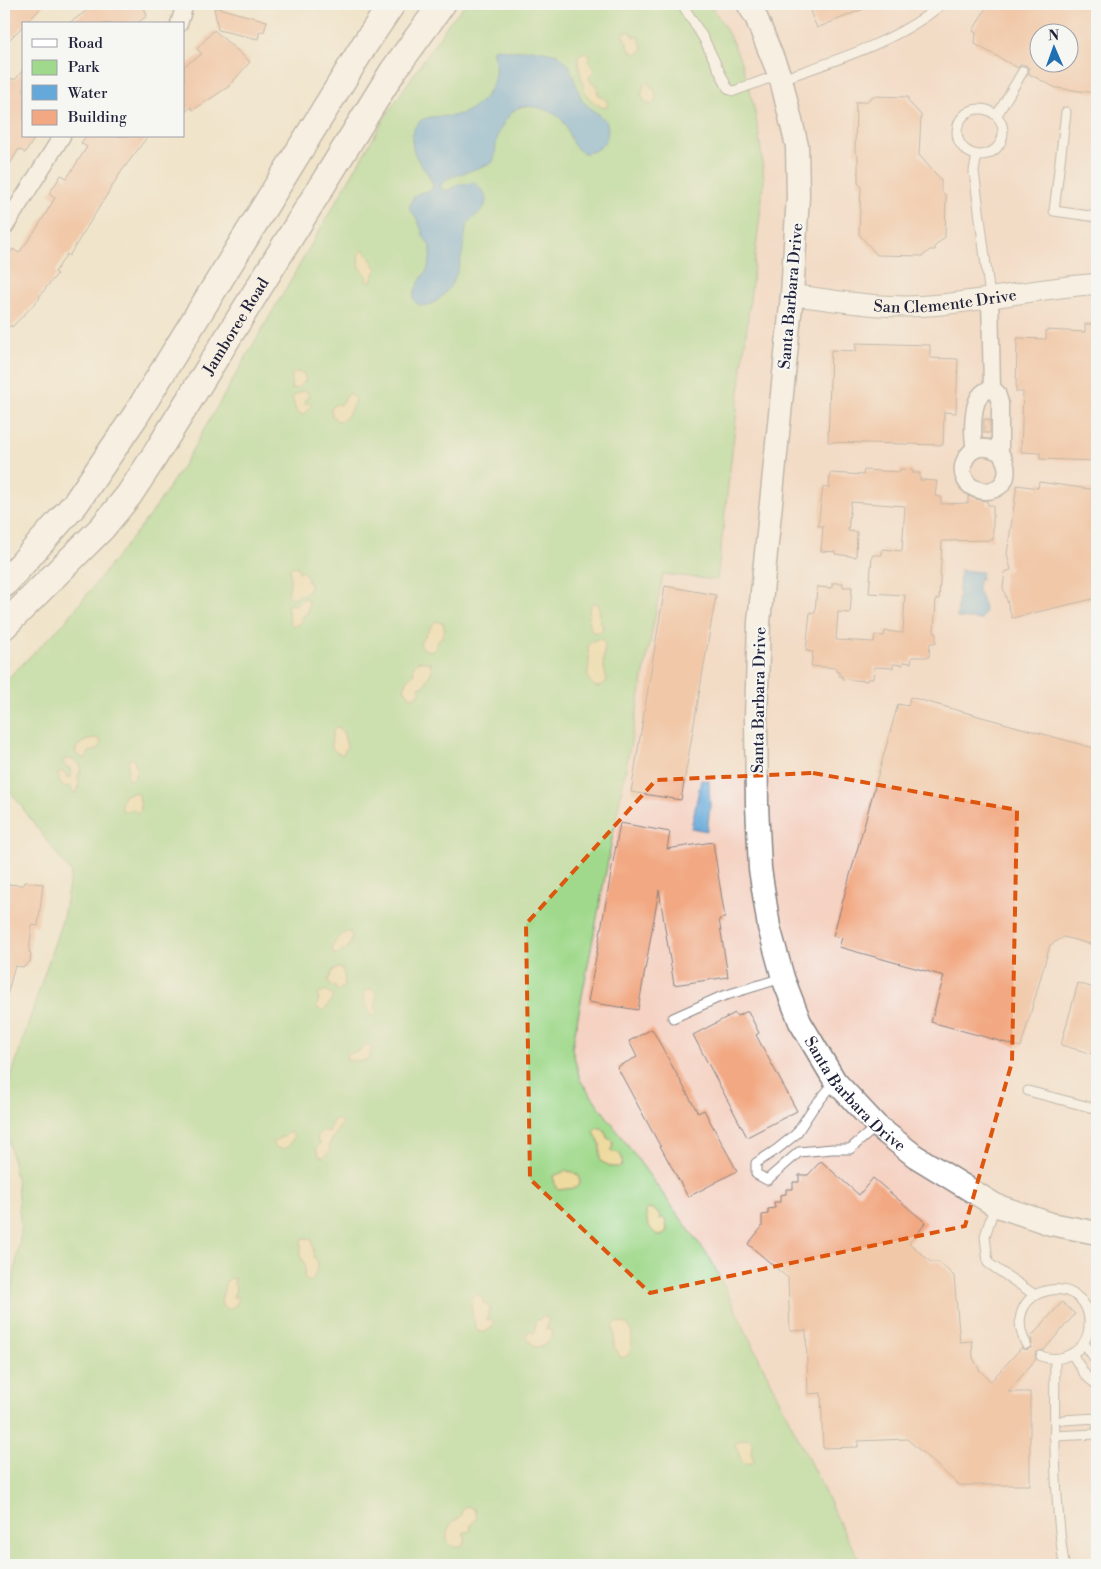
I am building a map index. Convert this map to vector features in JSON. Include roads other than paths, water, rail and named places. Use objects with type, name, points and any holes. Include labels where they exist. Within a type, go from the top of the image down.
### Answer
[{"type":"main road","points":[[4,584],[76,503],[136,415],[360,52],[392,4]]},
{"type":"main road","name":"Jamboree Road","points":[[4,626],[102,528],[129,494],[152,460],[393,71],[442,4]]},
{"type":"main road","name":"Santa Barbara Drive","points":[[748,4],[756,17],[781,77],[797,146],[798,196],[792,295],[759,622],[756,718],[760,869],[769,927],[783,978],[800,1022],[835,1081],[877,1126],[914,1156],[995,1205],[1051,1224],[1097,1233]]},
{"type":"street","points":[[180,22],[183,11],[181,4]]},
{"type":"street","points":[[4,228],[61,138]]},
{"type":"street","name":"San Clemente Drive","points":[[792,295],[882,306],[935,305],[1041,289],[1097,284]]},
{"type":"street","points":[[990,297],[992,388],[997,393],[1000,403],[1000,453]]},
{"type":"street","points":[[975,449],[973,432],[978,397],[992,388]]},
{"type":"street","points":[[984,447],[992,448],[1000,453],[1005,460],[1007,468],[1006,477],[1001,485],[994,490],[985,492],[970,486],[964,478],[963,470],[964,461],[969,454],[975,449],[984,447]]},
{"type":"lane","points":[[682,4],[704,39],[730,90],[781,77],[844,57],[899,33],[937,5]]},
{"type":"lane","points":[[997,115],[1023,71]]},
{"type":"lane","points":[[982,108],[990,110],[997,115],[1003,128],[1001,142],[991,152],[976,155],[962,147],[956,133],[957,125],[966,112],[982,108]]},
{"type":"lane","points":[[1066,112],[1054,210],[1097,217]]},
{"type":"lane","points":[[976,155],[974,171],[990,297]]},
{"type":"lane","points":[[673,1018],[720,997],[783,978]]},
{"type":"lane","points":[[835,1081],[812,1108],[796,1134],[756,1163],[756,1174],[767,1180],[799,1152],[850,1149],[877,1126]]},
{"type":"lane","points":[[1028,1091],[1097,1109]]},
{"type":"lane","points":[[995,1205],[985,1236],[988,1264],[1035,1295]]},
{"type":"lane","points":[[1026,1344],[1020,1329],[1022,1312],[1027,1302],[1035,1295],[1046,1290],[1058,1289],[1070,1292],[1080,1299],[1090,1320],[1089,1332],[1084,1343],[1066,1357],[1055,1359],[1041,1356]]},
{"type":"lane","points":[[1084,1343],[1097,1362]]},
{"type":"lane","points":[[1072,1354],[1086,1376],[1097,1384]]},
{"type":"lane","points":[[1055,1359],[1054,1436],[1058,1524],[1064,1565]]},
{"type":"lane","points":[[1063,1420],[1097,1418],[1097,1425]]},
{"type":"lane","points":[[1054,1436],[1097,1434]]},
{"type":"water","points":[[496,48],[513,51],[532,49],[558,54],[569,65],[582,101],[606,121],[608,133],[600,147],[584,153],[574,146],[567,128],[561,119],[553,113],[542,108],[530,106],[520,107],[514,111],[502,126],[492,163],[449,178],[441,184],[441,188],[446,191],[461,184],[474,183],[483,191],[486,201],[483,209],[467,226],[459,267],[449,288],[434,303],[422,306],[416,302],[414,294],[427,270],[431,251],[418,221],[409,209],[415,196],[421,192],[429,191],[433,187],[432,181],[415,155],[412,140],[413,131],[417,124],[425,118],[460,114],[481,102],[493,81],[495,62],[492,50]]},
{"type":"water","points":[[960,570],[982,572],[978,585],[985,610],[980,620],[957,618]]},
{"type":"water","points":[[701,780],[709,781],[710,806],[707,831],[691,828]]}]
